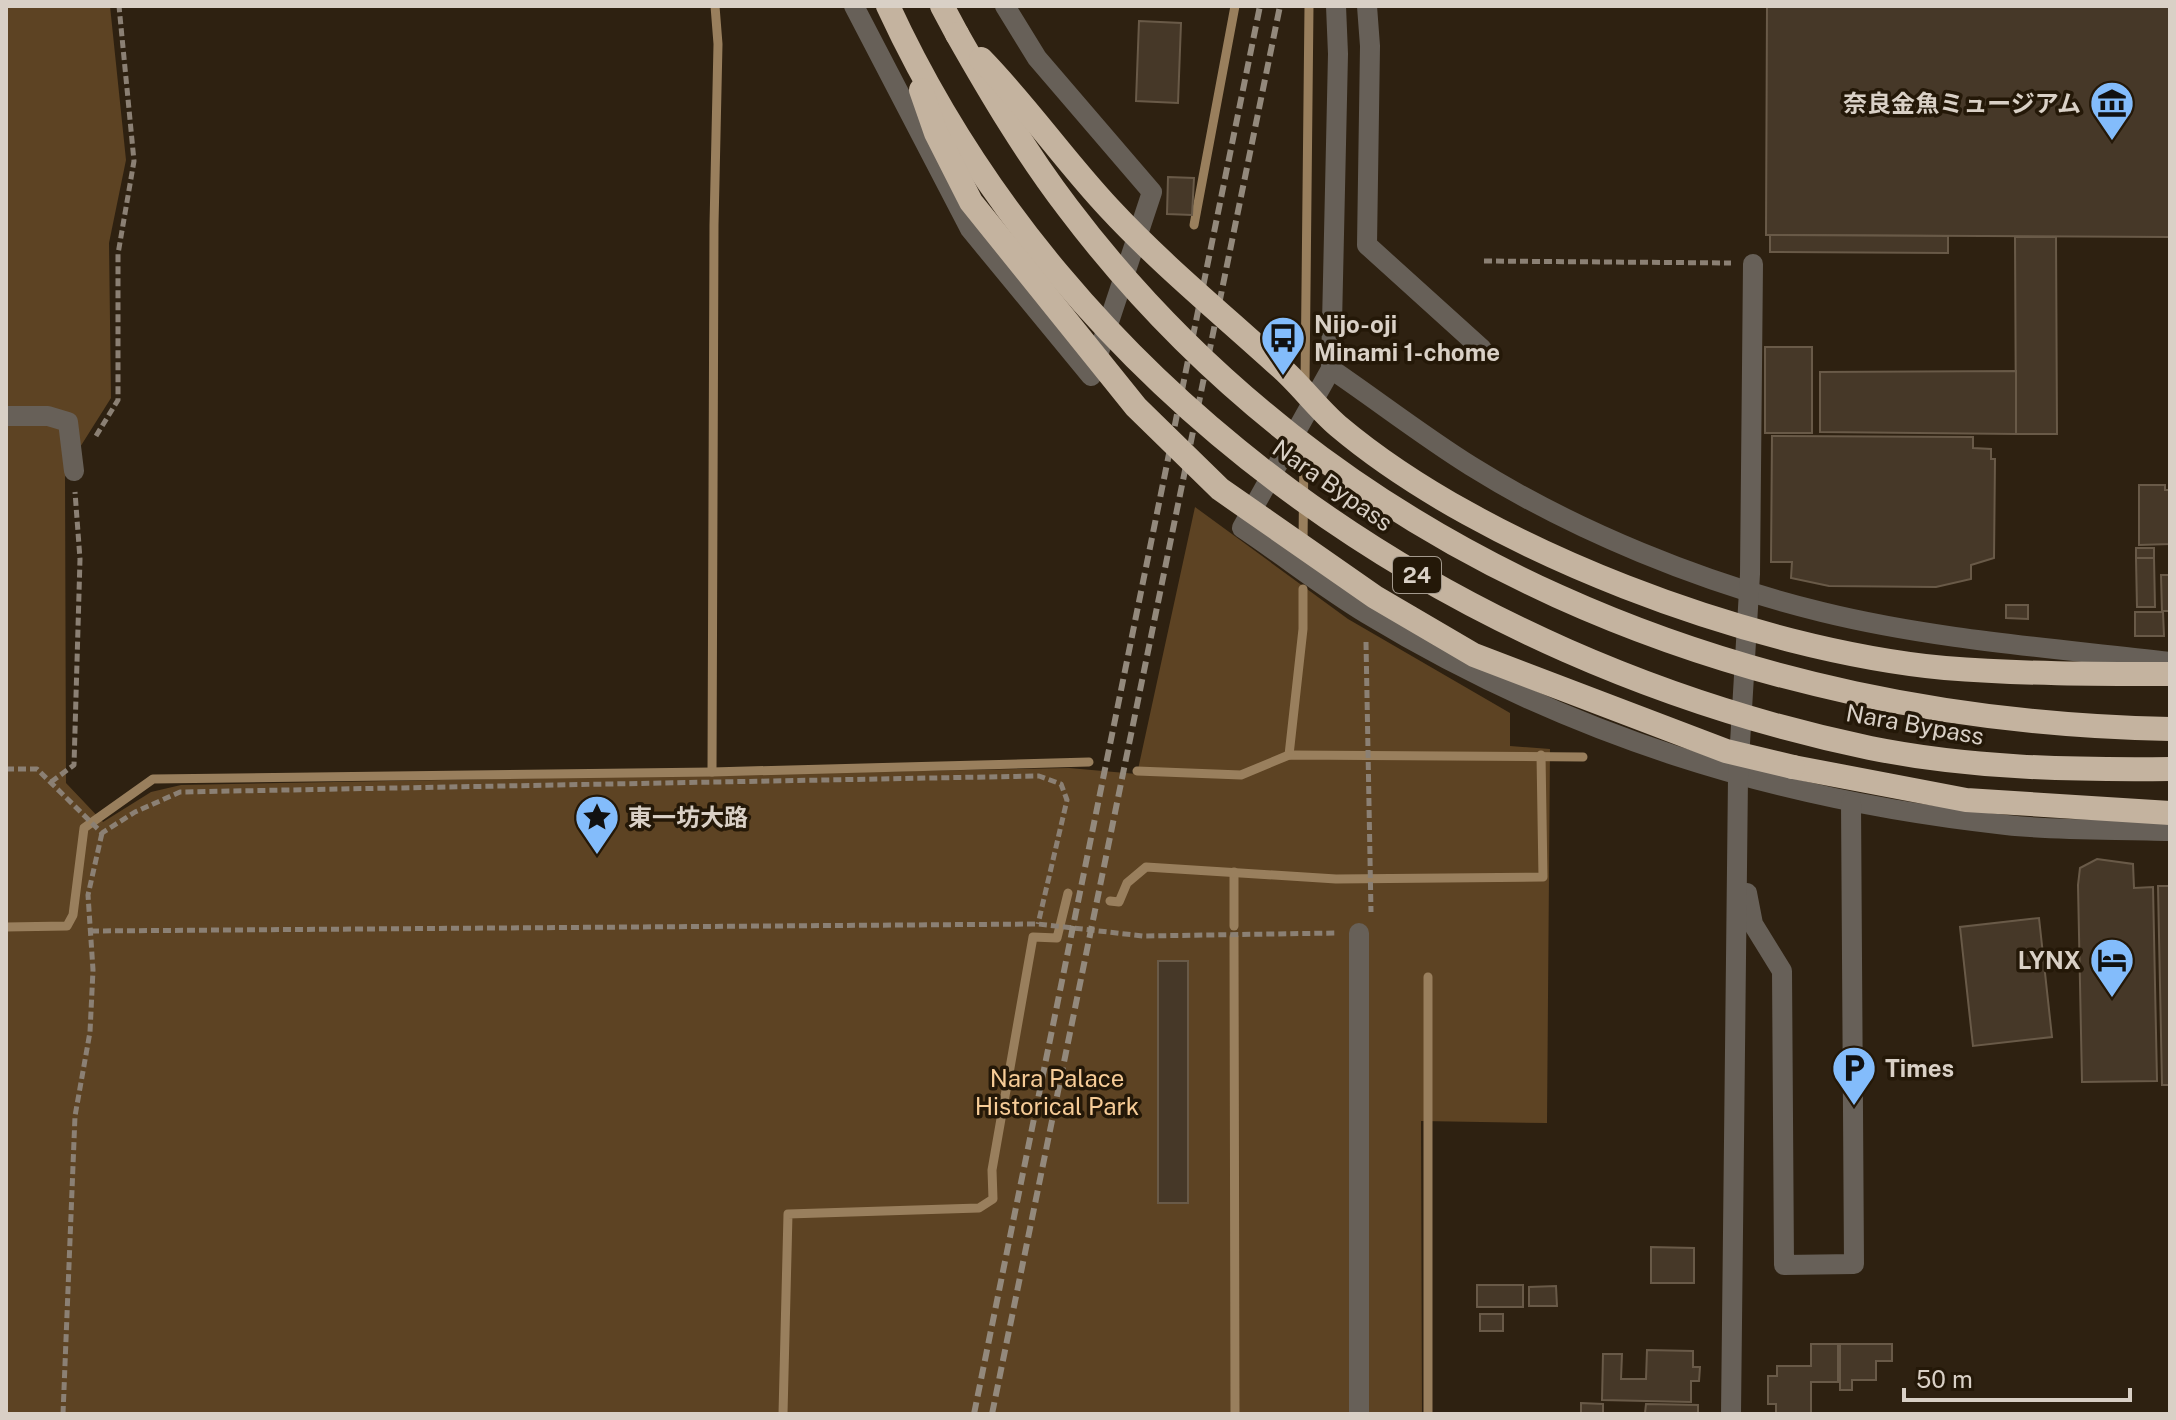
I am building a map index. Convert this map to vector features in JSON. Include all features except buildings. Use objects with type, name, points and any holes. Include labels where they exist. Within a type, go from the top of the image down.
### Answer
[{"type":"highway","name":"Nara Bypass","points":[[888,6],[902,37],[969,151],[1021,231],[1080,299],[1242,456],[1313,510],[1425,581],[1561,651],[1684,700],[1771,724],[1872,748],[1991,766],[2170,769]]},
{"type":"highway","name":"Nara Bypass","points":[[942,6],[997,105],[1068,209],[1151,306],[1222,377],[1304,446],[1419,525],[1533,586],[1662,641],[1786,680],[1914,707],[1987,717],[2099,728],[2170,729]]},
{"type":"highway","name":"24","points":[[957,34],[1024,103],[1109,208],[1284,370],[1336,424],[1389,465],[1468,514],[1551,555],[1723,620],[1860,655],[1989,670],[2170,674]]},
{"type":"highway","points":[[902,37],[936,133],[971,202],[1136,407],[1220,489],[1375,597],[1474,655],[1726,751],[1966,800],[2170,813]]},
{"type":"street","points":[[854,6],[970,229],[1091,376],[1152,192],[1037,58],[1005,6]]},
{"type":"street","points":[[1336,6],[1338,54],[1331,369],[1242,528],[1366,613],[1500,687],[1642,746],[1738,777],[1851,803],[2009,825],[2170,831]]},
{"type":"street","points":[[1367,6],[1370,46],[1367,245],[1482,349]]},
{"type":"street","points":[[1731,1414],[1738,777],[1750,590],[1747,263]]},
{"type":"street","points":[[1331,369],[1472,467],[1604,537],[1750,590],[1821,612],[1954,638],[2170,662]]},
{"type":"street","points":[[6,416],[48,416],[68,422],[74,471]]},
{"type":"street","points":[[1739,850],[1753,924],[1782,971],[1784,1265],[1854,1264],[1851,803]]},
{"type":"street","points":[[1359,933],[1359,1414]]},
{"type":"path","points":[[51,782],[74,765],[80,559],[74,471],[118,400],[118,254],[134,161],[119,6]]},
{"type":"path","points":[[1484,261],[1747,263]]},
{"type":"path","points":[[1366,613],[1370,891]]},
{"type":"path","points":[[6,769],[37,769],[100,830]]},
{"type":"path","points":[[100,830],[180,792],[1039,776],[1061,784],[1067,800],[1038,924]]},
{"type":"path","points":[[63,1414],[75,1116],[90,1032],[91,931],[88,895],[100,830]]},
{"type":"path","points":[[91,931],[1038,924],[1143,936],[1359,933]]},
{"type":"green space","name":"Nara Palace Historical Park","points":[[6,6],[110,6],[126,160],[109,243],[111,398],[65,471],[66,783],[103,822],[151,792],[181,785],[1069,768],[1137,774],[1195,507],[1348,619],[1510,713],[1510,746],[1550,749],[1547,1123],[1421,1121],[1422,1414],[6,1414]]},
{"type":"waterway","points":[[712,772],[714,225],[718,44],[715,6]]},
{"type":"waterway","points":[[1194,225],[1235,6]]},
{"type":"waterway","points":[[1305,384],[1309,6]]},
{"type":"waterway","points":[[1303,544],[1304,447]]},
{"type":"waterway","points":[[1289,755],[1303,629],[1303,589]]},
{"type":"waterway","points":[[1137,771],[1241,775],[1289,755],[1583,757]]},
{"type":"waterway","points":[[1110,901],[1119,902],[1127,883],[1146,867],[1336,879],[1543,877],[1541,755]]},
{"type":"waterway","points":[[6,927],[67,926],[73,915],[84,828],[153,779],[712,772],[1089,762]]},
{"type":"waterway","points":[[1234,872],[1234,926]]},
{"type":"waterway","points":[[783,1414],[788,1214],[979,1208],[993,1199],[992,1170],[1033,937],[1057,938],[1068,893]]},
{"type":"waterway","points":[[1234,937],[1235,1414]]},
{"type":"waterway","points":[[1428,977],[1428,1414]]},
{"type":"railway","points":[[974,1414],[1260,6]]},
{"type":"railway","points":[[992,1414],[1280,6]]},
{"type":"place","name":"奈良金魚ミュージアム","points":[[2112,142]]},
{"type":"place","name":"Nijo-oji Minami 1-chome","points":[[1283,377]]},
{"type":"place","name":"東一坊大路","points":[[597,856]]},
{"type":"place","name":"LYNX","points":[[2112,999]]},
{"type":"place","name":"Times","points":[[1854,1107]]}]
